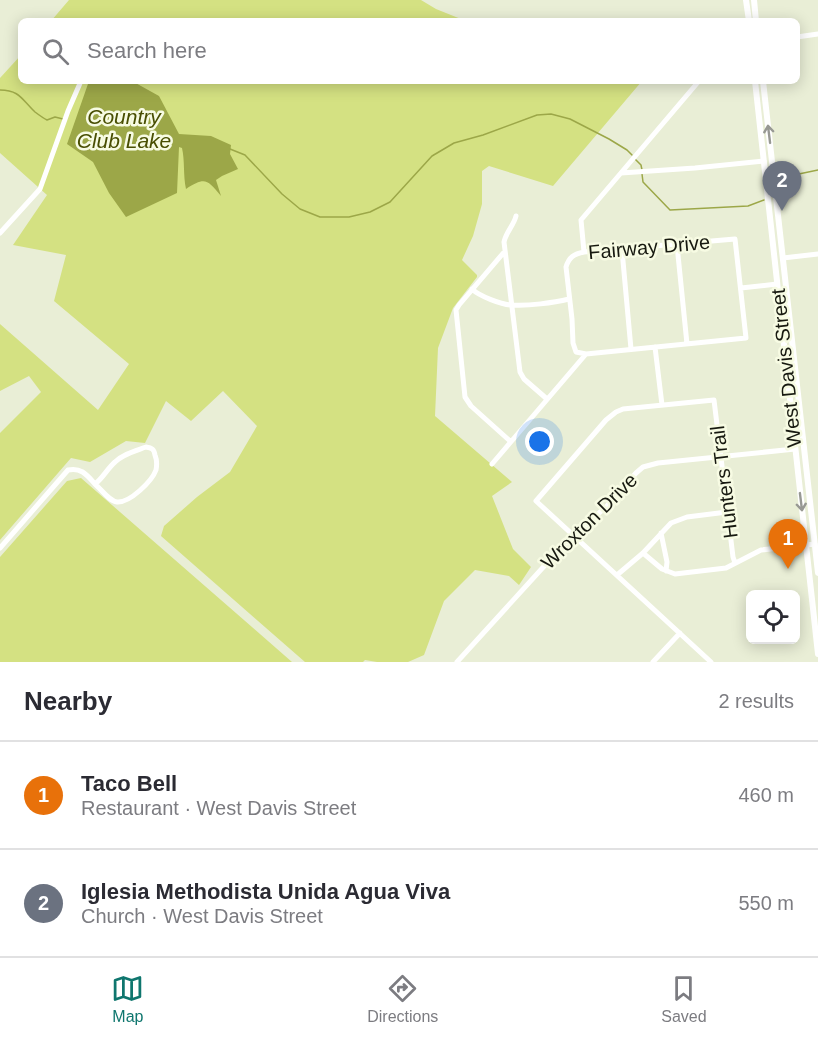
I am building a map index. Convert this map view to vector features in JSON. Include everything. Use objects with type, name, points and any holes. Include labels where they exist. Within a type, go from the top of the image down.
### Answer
[{"type":"main road","points":[[746,0],[749,18]]},
{"type":"main road","points":[[754,0],[756,18]]},
{"type":"main road","name":"West Davis Street","points":[[755,84],[818,654]]},
{"type":"main road","name":"West Davis Street","points":[[763,84],[818,573]]},
{"type":"main road","points":[[764,161],[770,165],[773,198],[777,203]]},
{"type":"main road","points":[[770,218],[774,226],[778,256],[783,258]]},
{"type":"main road","points":[[777,284],[783,288],[787,317],[790,322]]},
{"type":"main road","points":[[784,339],[787,345],[791,377],[796,380]]},
{"type":"main road","points":[[792,421],[798,426],[803,469],[807,476]]},
{"type":"street","points":[[800,37],[818,34]]},
{"type":"street","points":[[0,232],[40,189],[65,117],[80,84]]},
{"type":"street","points":[[584,252],[581,220],[696,84]]},
{"type":"street","points":[[621,173],[764,161]]},
{"type":"street","points":[[516,216],[505,237],[505,251],[520,372],[547,399]]},
{"type":"street","name":"Fairway Drive","points":[[569,299],[566,267],[568,260],[579,253],[735,239],[741,288]]},
{"type":"street","points":[[677,245],[687,344]]},
{"type":"street","points":[[622,250],[631,349]]},
{"type":"street","points":[[505,251],[456,310],[465,397],[471,406],[510,441]]},
{"type":"street","points":[[783,258],[818,254]]},
{"type":"street","points":[[472,290],[512,306],[569,299],[574,348],[576,352],[586,354],[746,338],[741,288],[777,284]]},
{"type":"street","points":[[655,347],[662,405],[623,409],[610,416],[536,501],[711,662]]},
{"type":"street","points":[[492,464],[586,354]]},
{"type":"street","name":"Hunters Trail","points":[[662,405],[714,400],[735,563]]},
{"type":"street","points":[[0,548],[68,470],[75,468],[81,471],[95,484],[115,502],[136,493],[150,480],[157,468],[154,451],[146,447],[120,458],[95,484]]},
{"type":"street","name":"Wroxton Drive","points":[[457,662],[547,563],[644,467],[658,463],[795,449]]},
{"type":"street","points":[[617,575],[643,553],[671,523],[687,517],[727,512]]},
{"type":"street","points":[[661,533],[667,562],[666,571]]},
{"type":"street","points":[[643,553],[662,569],[675,574],[726,568],[761,549],[815,544]]},
{"type":"street","points":[[653,662],[680,633]]},
{"type":"shaded area","points":[[69,0],[421,0],[458,18],[54,18]]},
{"type":"shaded area","points":[[18,58],[18,84],[639,84],[553,186],[489,166],[482,171],[482,204],[473,236],[462,260],[477,277],[453,308],[438,348],[435,416],[512,482],[492,496],[513,549],[531,567],[519,585],[509,576],[475,570],[444,601],[424,655],[408,662],[365,660],[363,662],[305,662],[161,536],[164,526],[230,472],[257,426],[223,391],[191,421],[166,401],[145,443],[126,441],[90,462],[71,458],[0,540],[0,433],[41,392],[29,376],[0,391],[0,324],[98,410],[129,364],[54,301],[66,255],[13,245],[47,195],[0,153],[0,78]]},
{"type":"shaded area","points":[[81,478],[292,662],[0,662],[0,557],[67,481]]},
{"type":"water","name":"Country Club Lake","points":[[88,84],[137,84],[159,96],[179,134],[211,136],[231,145],[230,154],[238,169],[216,180],[221,196],[209,183],[202,181],[186,189],[183,153],[182,148],[179,147],[177,193],[126,217],[109,193],[93,162],[67,144]]},
{"type":"waterway","points":[[0,90],[16,94],[47,120],[55,117],[63,119]]},
{"type":"waterway","points":[[230,149],[245,155],[282,194],[300,209],[320,217],[349,217],[370,212],[390,202],[432,156],[454,143],[537,115],[551,114],[570,119],[609,139],[632,155]]},
{"type":"waterway","points":[[635,159],[641,165],[642,170]]},
{"type":"waterway","points":[[782,189],[794,175],[818,170]]},
{"type":"waterway","points":[[642,174],[643,182],[670,210],[748,206],[764,200]]},
{"type":"place","name":"Iglesia Methodista Unida Agua Viva","points":[[782,211]]},
{"type":"place","name":"Taco Bell","points":[[788,569]]}]
